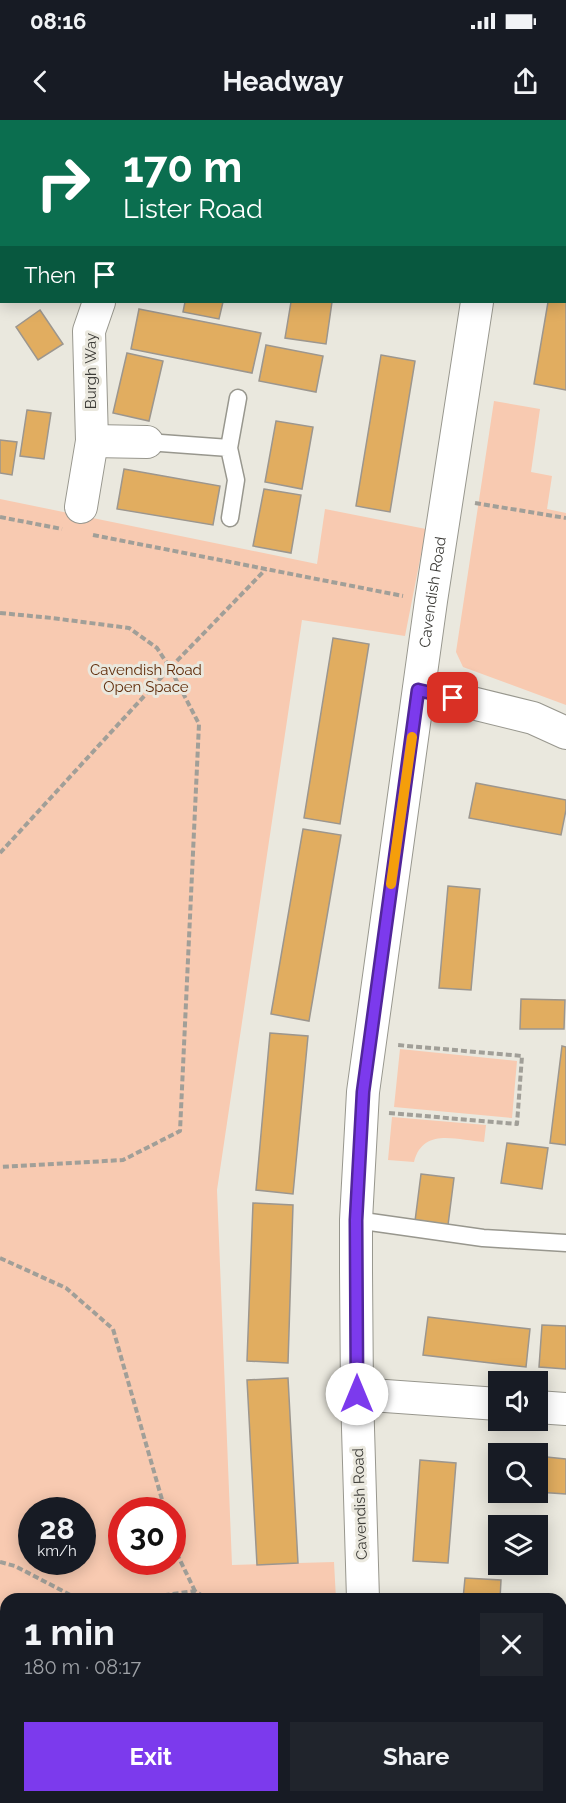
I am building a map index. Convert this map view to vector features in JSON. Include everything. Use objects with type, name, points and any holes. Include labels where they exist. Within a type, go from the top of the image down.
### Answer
[{"type":"street","name":"Burgh Way","points":[[81,524],[92,441],[89,331],[99,303]]},
{"type":"street","name":"Cavendish Road","points":[[363,1593],[357,1394],[356,1220],[363,1092],[418,690],[477,303]]},
{"type":"street","points":[[92,441],[147,442]]},
{"type":"street","points":[[418,690],[533,718],[566,733]]},
{"type":"street","points":[[357,1394],[488,1403]]},
{"type":"street","points":[[548,1408],[566,1409]]},
{"type":"lane","points":[[230,518],[236,480],[229,448],[238,398]]},
{"type":"lane","points":[[147,442],[229,448]]},
{"type":"lane","points":[[356,1220],[483,1238],[566,1243]]},
{"type":"path","points":[[446,499],[566,518]]},
{"type":"path","points":[[0,517],[81,524],[266,568],[406,596]]},
{"type":"path","points":[[0,853],[170,668],[266,568]]},
{"type":"path","points":[[0,613],[129,628],[157,648],[199,724],[180,1131],[123,1160],[0,1167]]},
{"type":"path","points":[[363,1110],[518,1124],[522,1056],[369,1043]]},
{"type":"path","points":[[0,1258],[66,1288],[113,1329],[161,1497]]},
{"type":"path","points":[[0,1562],[15,1566],[67,1593]]},
{"type":"path","points":[[186,1572],[198,1593]]},
{"type":"path","points":[[180,1593],[195,1591]]},
{"type":"green space","points":[[494,401],[540,409],[531,472],[552,476],[547,509],[566,513],[566,705],[463,667],[456,652]]},
{"type":"green space","name":"Cavendish Road Open Space","points":[[0,499],[317,564],[325,509],[426,529],[405,636],[302,620],[217,1190],[232,1565],[334,1562],[336,1593],[0,1593]]},
{"type":"green space","points":[[400,1049],[517,1061],[512,1118],[394,1107]]},
{"type":"green space","points":[[392,1117],[486,1125],[484,1142],[442,1138],[425,1144],[418,1151],[414,1162],[388,1160]]},
{"type":"building","points":[[185,303],[223,303],[219,319],[183,312]]},
{"type":"building","points":[[291,303],[332,303],[326,344],[285,338]]},
{"type":"building","points":[[548,303],[566,303],[566,390],[534,384]]},
{"type":"building","points":[[139,309],[261,333],[252,373],[131,349]]},
{"type":"building","points":[[40,310],[63,344],[38,360],[16,327]]},
{"type":"building","points":[[266,345],[323,356],[316,392],[259,381]]},
{"type":"building","points":[[127,353],[163,361],[149,421],[113,413]]},
{"type":"building","points":[[381,355],[415,361],[390,512],[356,506]]},
{"type":"building","points":[[27,410],[51,413],[44,459],[20,456]]},
{"type":"building","points":[[276,421],[313,427],[302,489],[265,482]]},
{"type":"building","points":[[0,440],[17,442],[12,475],[0,473]]},
{"type":"building","points":[[124,469],[220,486],[213,525],[117,509]]},
{"type":"building","points":[[264,489],[301,495],[291,553],[253,546]]},
{"type":"building","points":[[333,638],[369,644],[340,824],[304,818]]},
{"type":"building","points":[[476,783],[566,800],[561,835],[469,818]]},
{"type":"building","points":[[303,829],[341,835],[309,1021],[271,1014]]},
{"type":"building","points":[[448,886],[480,889],[471,990],[439,988]]},
{"type":"building","points":[[521,999],[565,1000],[564,1029],[520,1029]]},
{"type":"building","points":[[270,1033],[308,1036],[293,1194],[256,1190]]},
{"type":"building","points":[[562,1046],[566,1047],[566,1145],[550,1143]]},
{"type":"building","points":[[507,1143],[548,1148],[542,1189],[501,1183]]},
{"type":"building","points":[[421,1174],[454,1178],[448,1225],[415,1221]]},
{"type":"building","points":[[253,1203],[293,1205],[288,1363],[247,1361]]},
{"type":"building","points":[[428,1317],[530,1329],[526,1367],[423,1355]]},
{"type":"building","points":[[542,1325],[566,1326],[566,1369],[539,1367]]},
{"type":"building","points":[[288,1378],[298,1563],[257,1565],[247,1380]]},
{"type":"building","points":[[548,1457],[566,1459],[566,1494],[548,1493]]},
{"type":"building","points":[[420,1460],[456,1463],[448,1563],[413,1561]]},
{"type":"building","points":[[465,1578],[501,1580],[500,1593],[464,1593]]},
{"type":"slow traffic","points":[[391,884],[412,737]]},
{"type":"route","points":[[357,1394],[356,1220],[363,1092],[377,984],[418,690],[453,698]]}]
